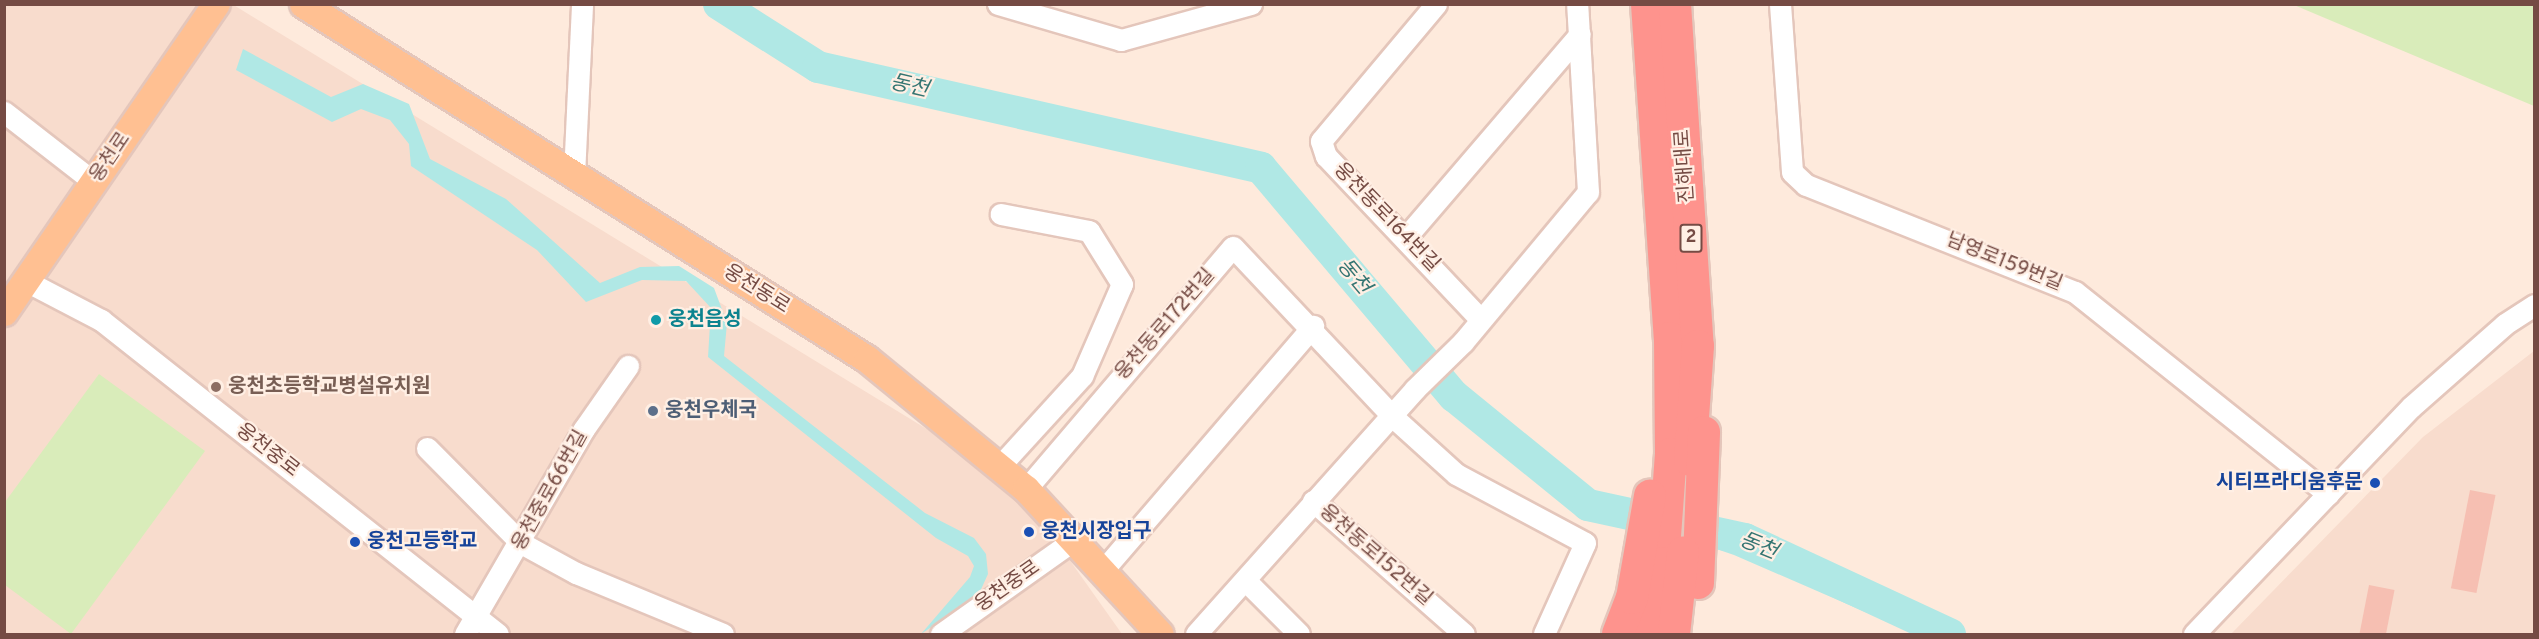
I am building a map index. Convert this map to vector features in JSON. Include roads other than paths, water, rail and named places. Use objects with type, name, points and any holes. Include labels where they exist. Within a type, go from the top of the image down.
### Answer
[{"type":"highway","name":"진해대로","points":[[1647,4],[1684,342]]},
{"type":"highway","name":"진해대로","points":[[1675,4],[1684,342]]},
{"type":"highway","points":[[1684,342],[1681,462],[1689,592],[1694,634]]},
{"type":"highway","points":[[1618,634],[1653,553],[1681,462],[1684,342]]},
{"type":"highway","points":[[1651,634],[1653,553]]},
{"type":"highway","points":[[1674,634],[1689,592]]},
{"type":"main road","name":"웅천로","points":[[14,291],[94,182],[216,4]]},
{"type":"main road","name":"웅천동로","points":[[303,4],[867,359],[1026,489],[1104,569],[1160,634]]},
{"type":"street","points":[[574,175],[582,4]]},
{"type":"street","points":[[998,4],[1121,40],[1251,4]]},
{"type":"street","points":[[1196,634],[1246,581],[1313,501],[1415,388],[1463,342],[1588,192],[1577,4]]},
{"type":"street","name":"남영로159번길","points":[[1780,4],[1792,172],[1806,185],[2075,292],[2328,494]]},
{"type":"street","name":"웅천동로164번길","points":[[1428,5],[1321,141],[1326,156],[1406,237],[1480,319]]},
{"type":"street","points":[[1406,237],[1580,34]]},
{"type":"street","points":[[4,112],[94,182]]},
{"type":"street","points":[[998,468],[1082,376],[1122,284],[1089,231],[1001,214]]},
{"type":"street","name":"웅천동로172번길","points":[[1026,489],[1233,248],[1313,326],[1392,416]]},
{"type":"street","name":"웅천중로","points":[[14,291],[101,320],[472,626],[498,634]]},
{"type":"street","points":[[2194,634],[2411,407],[2505,324],[2535,305]]},
{"type":"street","points":[[1104,569],[1313,326]]},
{"type":"street","name":"웅천중로66번길","points":[[472,626],[584,429],[628,366]]},
{"type":"street","points":[[1392,416],[1456,474],[1585,543],[1544,634]]},
{"type":"street","points":[[427,448],[521,543],[576,573],[723,634]]},
{"type":"street","name":"웅천동로152번길","points":[[1313,501],[1464,634]]},
{"type":"street","name":"웅천중로","points":[[941,634],[1075,539]]},
{"type":"street","points":[[1246,581],[1299,634]]},
{"type":"water","points":[[243,49],[331,97],[363,84],[409,104],[430,159],[506,199],[600,283],[640,267],[679,266],[714,288],[727,323],[724,356],[925,513],[974,538],[986,554],[988,574],[978,596],[921,634],[970,577],[974,566],[968,556],[936,538],[708,357],[711,308],[686,281],[642,280],[586,302],[537,250],[411,166],[409,144],[390,120],[361,109],[332,122],[236,70]]},
{"type":"water","points":[[1588,505],[1745,539],[1950,634],[1916,634],[1734,555]]},
{"type":"waterway","name":"동천","points":[[719,4],[818,67],[1261,168],[1454,396],[1588,505],[1745,539],[1950,634]]},
{"type":"place","name":"웅천읍성","points":[[656,320]]},
{"type":"place","name":"웅천초등학교병설유치원","points":[[216,387]]},
{"type":"place","name":"웅천우체국","points":[[653,411]]},
{"type":"place","name":"시티프라디움후문","points":[[2375,483]]},
{"type":"place","name":"웅천시장입구","points":[[1029,532]]},
{"type":"place","name":"웅천고등학교","points":[[355,542]]}]
